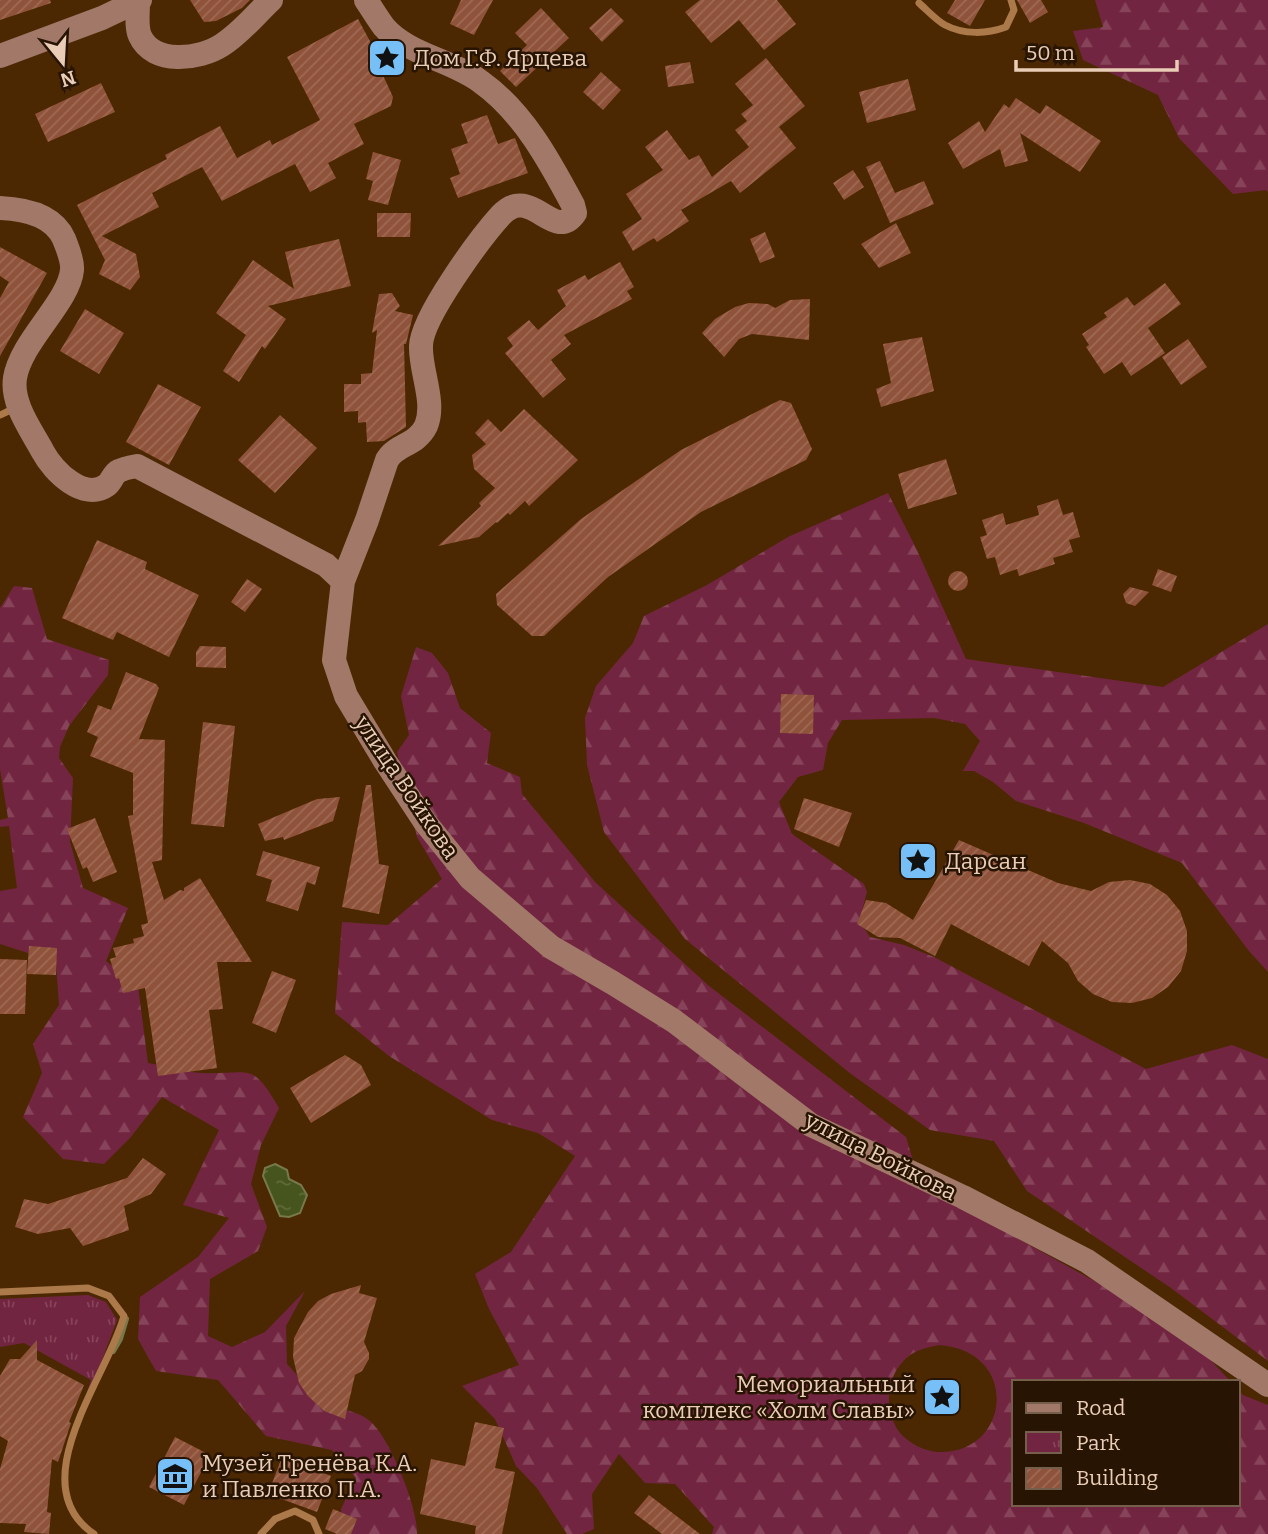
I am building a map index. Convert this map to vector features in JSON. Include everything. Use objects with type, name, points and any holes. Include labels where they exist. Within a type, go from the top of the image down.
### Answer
[{"type":"street","points":[[0,56],[139,1],[139,33],[149,49],[172,58],[195,54],[220,47],[271,0]]},
{"type":"street","name":"улица Войкова","points":[[366,0],[385,28],[403,42],[481,81],[512,109],[542,149],[575,213],[570,221],[563,224],[556,223],[528,206],[517,205],[503,212],[435,308],[426,325],[420,345],[429,409],[427,424],[419,436],[387,460],[368,520],[343,581],[334,660],[346,696],[385,761],[425,822],[470,878],[551,947],[674,1021],[811,1125],[963,1197],[1087,1261],[1268,1385]]},
{"type":"street","points":[[919,3],[945,25],[970,32],[988,33],[1006,27],[1014,10],[1011,0]]},
{"type":"street","points":[[0,208],[17,209],[46,217],[61,233],[72,269],[65,287],[24,353],[14,380],[9,411],[50,466],[77,487],[96,490],[108,484],[116,472],[137,466],[326,565],[343,581]]},
{"type":"street","points":[[0,1292],[88,1288],[109,1296],[124,1316],[118,1338],[98,1375],[65,1460],[66,1497],[79,1524],[94,1534]]},
{"type":"street","points":[[261,1534],[275,1519],[295,1511],[313,1520],[319,1534]]},
{"type":"green space","points":[[1095,0],[1268,0],[1268,192],[1266,190],[1233,194],[1179,138],[1158,95],[1083,60],[1073,31],[1103,27]]},
{"type":"green space","points":[[888,493],[966,659],[1163,687],[1268,624],[1268,972],[1182,863],[1084,823],[1016,801],[974,771],[963,771],[980,741],[965,724],[934,718],[842,720],[828,743],[823,770],[798,777],[779,802],[792,834],[864,884],[867,892],[859,921],[870,937],[904,945],[934,957],[1146,1069],[1232,1045],[1268,1059],[1268,1361],[1171,1288],[1027,1191],[994,1141],[930,1130],[851,1074],[685,939],[604,832],[587,765],[585,718],[596,686],[633,643],[644,616],[707,585],[788,537]]},
{"type":"green space","points":[[14,586],[32,588],[47,639],[109,660],[108,675],[69,726],[60,747],[59,758],[73,778],[70,842],[83,888],[128,908],[106,961],[138,986],[148,1063],[196,1072],[248,1073],[262,1083],[279,1108],[261,1145],[251,1184],[267,1227],[258,1251],[210,1279],[208,1336],[232,1347],[265,1332],[305,1291],[286,1326],[287,1364],[320,1399],[354,1412],[370,1421],[378,1430],[394,1457],[408,1491],[417,1534],[342,1534],[341,1509],[356,1478],[332,1450],[266,1436],[218,1380],[156,1371],[138,1339],[140,1297],[198,1257],[229,1218],[183,1205],[219,1130],[162,1097],[130,1138],[104,1164],[63,1159],[23,1117],[42,1073],[33,1044],[59,1005],[56,962],[0,944],[0,891],[17,888],[9,826],[0,827],[0,820],[8,818],[0,769],[0,608]]},
{"type":"green space","points":[[416,647],[432,653],[448,673],[460,708],[491,733],[487,763],[520,777],[522,794],[595,882],[709,986],[906,1137],[920,1184],[1105,1287],[1205,1354],[1229,1380],[1012,1380],[1012,1506],[1240,1506],[1240,1391],[1268,1405],[1268,1534],[712,1534],[714,1527],[675,1484],[645,1483],[619,1454],[592,1494],[594,1529],[582,1534],[567,1534],[537,1488],[516,1466],[495,1419],[462,1386],[519,1365],[489,1309],[475,1274],[511,1252],[575,1156],[538,1133],[492,1120],[389,1056],[335,1013],[342,922],[388,925],[442,879],[417,837],[397,752],[409,735],[401,696]],"holes":[[[940,1345],[966,1352],[984,1365],[994,1383],[997,1403],[992,1422],[980,1438],[961,1449],[937,1452],[917,1446],[900,1433],[891,1413],[889,1392],[896,1371],[910,1355],[924,1348]]]},
{"type":"green space","points":[[88,1295],[106,1302],[117,1320],[83,1411],[81,1409],[91,1380],[24,1343],[0,1347],[0,1299]]},
{"type":"water","points":[[275,1164],[287,1170],[289,1179],[301,1185],[307,1195],[300,1213],[289,1217],[280,1216],[263,1176],[265,1168]]},
{"type":"building","points":[[0,0],[50,0],[51,3],[0,20]]},
{"type":"building","points":[[190,0],[250,0],[242,8],[216,21],[204,22]]},
{"type":"building","points":[[461,0],[493,0],[474,35],[450,24]]},
{"type":"building","points":[[700,0],[777,0],[796,24],[764,50],[739,20],[711,43],[685,12]]},
{"type":"building","points":[[955,0],[985,0],[970,26],[947,13]]},
{"type":"building","points":[[1017,0],[1041,0],[1048,12],[1030,23]]},
{"type":"building","points":[[541,8],[569,38],[516,87],[500,71],[527,45],[515,33]]},
{"type":"building","points":[[611,8],[624,21],[602,42],[589,28]]},
{"type":"building","points":[[358,19],[385,69],[381,71],[393,97],[391,106],[354,124],[364,144],[328,163],[336,178],[310,192],[295,164],[222,201],[202,167],[152,193],[159,207],[102,236],[136,254],[140,277],[130,290],[99,274],[105,260],[77,205],[167,159],[165,155],[220,126],[237,158],[270,140],[272,145],[320,120],[287,57]]},
{"type":"building","points":[[766,58],[805,106],[779,127],[796,148],[740,193],[731,181],[681,210],[689,221],[657,242],[654,238],[633,251],[622,232],[642,219],[626,194],[663,170],[645,147],[667,130],[689,160],[699,155],[712,177],[749,147],[735,130],[747,121],[741,114],[753,105],[735,84]]},
{"type":"building","points":[[690,62],[694,83],[668,87],[665,66]]},
{"type":"building","points":[[601,72],[621,90],[603,110],[583,92]]},
{"type":"building","points":[[908,79],[916,110],[867,123],[859,92]]},
{"type":"building","points":[[101,83],[115,112],[48,142],[35,114]]},
{"type":"building","points":[[1016,98],[1040,114],[1046,105],[1101,141],[1080,172],[1020,133],[1028,161],[1005,167],[1000,149],[963,169],[948,143],[979,121],[985,132],[1004,104],[1009,108]]},
{"type":"building","points":[[487,115],[498,144],[515,138],[528,173],[458,198],[450,178],[460,174],[451,149],[468,143],[461,124]]},
{"type":"building","points":[[373,152],[401,160],[388,205],[368,200],[373,181],[366,179]]},
{"type":"building","points":[[880,161],[895,193],[924,181],[934,204],[890,223],[866,167]]},
{"type":"building","points":[[853,170],[864,187],[844,200],[833,183]]},
{"type":"building","points":[[377,213],[411,213],[410,237],[377,237]]},
{"type":"building","points":[[896,223],[911,253],[879,268],[861,244]]},
{"type":"building","points":[[765,232],[775,257],[760,263],[750,239]]},
{"type":"building","points":[[339,239],[351,286],[268,306],[286,319],[265,349],[262,346],[239,382],[223,371],[246,335],[216,313],[253,260],[294,289],[285,252]]},
{"type":"building","points":[[0,247],[47,273],[0,356],[0,298],[9,282],[0,276]]},
{"type":"building","points":[[620,262],[634,287],[627,291],[632,299],[564,335],[571,344],[551,360],[566,379],[543,398],[505,353],[513,346],[507,338],[529,320],[538,330],[566,306],[557,290],[585,275],[588,280]]},
{"type":"building","points":[[1165,283],[1181,304],[1148,328],[1165,353],[1131,376],[1122,362],[1104,374],[1086,347],[1089,345],[1082,334],[1107,317],[1104,313],[1127,297],[1134,306]]},
{"type":"building","points":[[392,293],[400,306],[395,311],[413,315],[404,344],[406,427],[384,441],[367,442],[366,422],[358,423],[358,411],[344,412],[344,384],[361,384],[361,374],[372,373],[377,330],[372,333],[379,294]]},
{"type":"building","points":[[810,299],[809,340],[752,334],[739,339],[724,357],[702,333],[715,319],[735,307],[749,303],[768,304],[775,308],[790,300]]},
{"type":"building","points":[[85,309],[124,333],[99,374],[60,351]]},
{"type":"building","points":[[922,337],[934,391],[881,407],[876,389],[891,383],[883,344]]},
{"type":"building","points":[[1188,339],[1207,367],[1181,385],[1162,357]]},
{"type":"building","points":[[158,384],[201,407],[169,465],[126,442]]},
{"type":"building","points":[[780,400],[791,403],[812,449],[806,460],[701,512],[608,577],[544,636],[532,636],[497,605],[496,594],[581,519],[681,450]]},
{"type":"building","points":[[524,409],[578,460],[529,506],[525,501],[479,537],[438,546],[481,506],[479,503],[495,488],[474,469],[472,455],[486,444],[475,433],[488,419],[501,432]]},
{"type":"building","points":[[280,415],[317,448],[275,493],[238,460]]},
{"type":"building","points":[[946,459],[957,494],[908,509],[898,474]]},
{"type":"building","points":[[1058,499],[1063,515],[1073,512],[1080,537],[1069,540],[1073,552],[1053,558],[1055,564],[1019,576],[1017,569],[1000,575],[995,557],[987,559],[980,537],[987,535],[982,520],[1003,513],[1006,525],[1039,515],[1037,506]]},
{"type":"building","points":[[97,540],[147,562],[145,569],[199,595],[169,657],[117,632],[113,640],[62,618]]},
{"type":"building","points":[[1158,569],[1177,576],[1171,592],[1152,585]]},
{"type":"building","points":[[958,571],[965,574],[968,581],[965,588],[958,591],[951,588],[948,581],[951,574]]},
{"type":"building","points":[[247,579],[262,589],[245,612],[231,602]]},
{"type":"building","points":[[1130,587],[1149,592],[1135,606],[1126,603],[1123,594]]},
{"type":"building","points":[[200,646],[226,647],[226,668],[196,667],[196,652]]},
{"type":"building","points":[[126,672],[156,684],[159,688],[139,739],[165,740],[162,860],[152,862],[164,900],[180,890],[184,891],[184,888],[200,878],[252,962],[217,962],[223,1009],[209,1010],[217,1068],[158,1076],[145,988],[123,993],[110,959],[116,957],[113,948],[134,943],[133,939],[144,936],[141,925],[148,923],[128,816],[133,815],[133,773],[90,756],[98,737],[87,732],[98,705],[111,710]]},
{"type":"building","points":[[781,694],[814,695],[813,734],[780,733]]},
{"type":"building","points":[[203,722],[235,726],[224,827],[191,824]]},
{"type":"building","points":[[366,785],[371,785],[379,864],[389,866],[379,914],[342,907]]},
{"type":"building","points":[[340,797],[333,821],[284,840],[283,837],[265,841],[258,824],[317,799]]},
{"type":"building","points":[[804,798],[852,813],[839,847],[794,829]]},
{"type":"building","points":[[95,818],[117,872],[93,882],[87,867],[83,869],[67,829]]},
{"type":"building","points":[[959,840],[1058,883],[1091,891],[1109,882],[1130,880],[1150,884],[1167,895],[1180,911],[1187,931],[1187,951],[1181,971],[1168,987],[1152,998],[1132,1003],[1112,1002],[1093,994],[1078,981],[1068,963],[1042,941],[1029,966],[951,924],[935,956],[900,938],[878,937],[857,924],[866,900],[886,903],[913,920]]},
{"type":"building","points":[[263,851],[320,867],[315,885],[307,882],[298,911],[266,901],[272,880],[256,875]]},
{"type":"building","points":[[29,946],[57,948],[56,975],[27,974]]},
{"type":"building","points":[[0,959],[27,960],[25,1014],[0,1014]]},
{"type":"building","points":[[272,971],[296,980],[276,1033],[252,1023]]},
{"type":"building","points":[[345,1055],[361,1065],[371,1085],[311,1123],[290,1088]]},
{"type":"building","points":[[143,1158],[166,1174],[151,1194],[124,1206],[129,1230],[83,1246],[70,1228],[38,1234],[15,1227],[24,1199],[48,1204],[127,1178]]},
{"type":"building","points":[[361,1285],[359,1293],[377,1298],[364,1342],[369,1359],[362,1371],[355,1375],[345,1419],[324,1411],[299,1383],[293,1357],[294,1338],[308,1312],[318,1301]]},
{"type":"building","points":[[37,1340],[37,1360],[84,1385],[69,1422],[71,1423],[58,1462],[52,1459],[47,1512],[51,1513],[49,1534],[24,1532],[26,1524],[0,1523],[0,1469],[8,1441],[0,1436],[0,1376],[10,1359],[20,1359]]},
{"type":"building","points":[[475,1422],[504,1428],[495,1468],[515,1472],[502,1534],[475,1534],[476,1526],[420,1514],[431,1459],[465,1466]]},
{"type":"building","points":[[175,1437],[210,1455],[184,1505],[149,1487]]},
{"type":"building","points":[[282,1457],[331,1476],[317,1512],[268,1494]]},
{"type":"building","points":[[649,1495],[700,1534],[662,1534],[634,1513]]},
{"type":"building","points":[[333,1509],[357,1519],[351,1534],[337,1534],[325,1529]]},
{"type":"waterway","points":[[113,1351],[126,1319]]},
{"type":"place","name":"Дом Г.Ф. Ярцева","points":[[387,58]]},
{"type":"place","name":"Дарсан","points":[[918,861]]},
{"type":"place","name":"Мемориальный комплекс «Холм Славы»","points":[[942,1397]]},
{"type":"place","name":"Музей Тренёва К.А. и Павленко П.А.","points":[[175,1476]]}]
